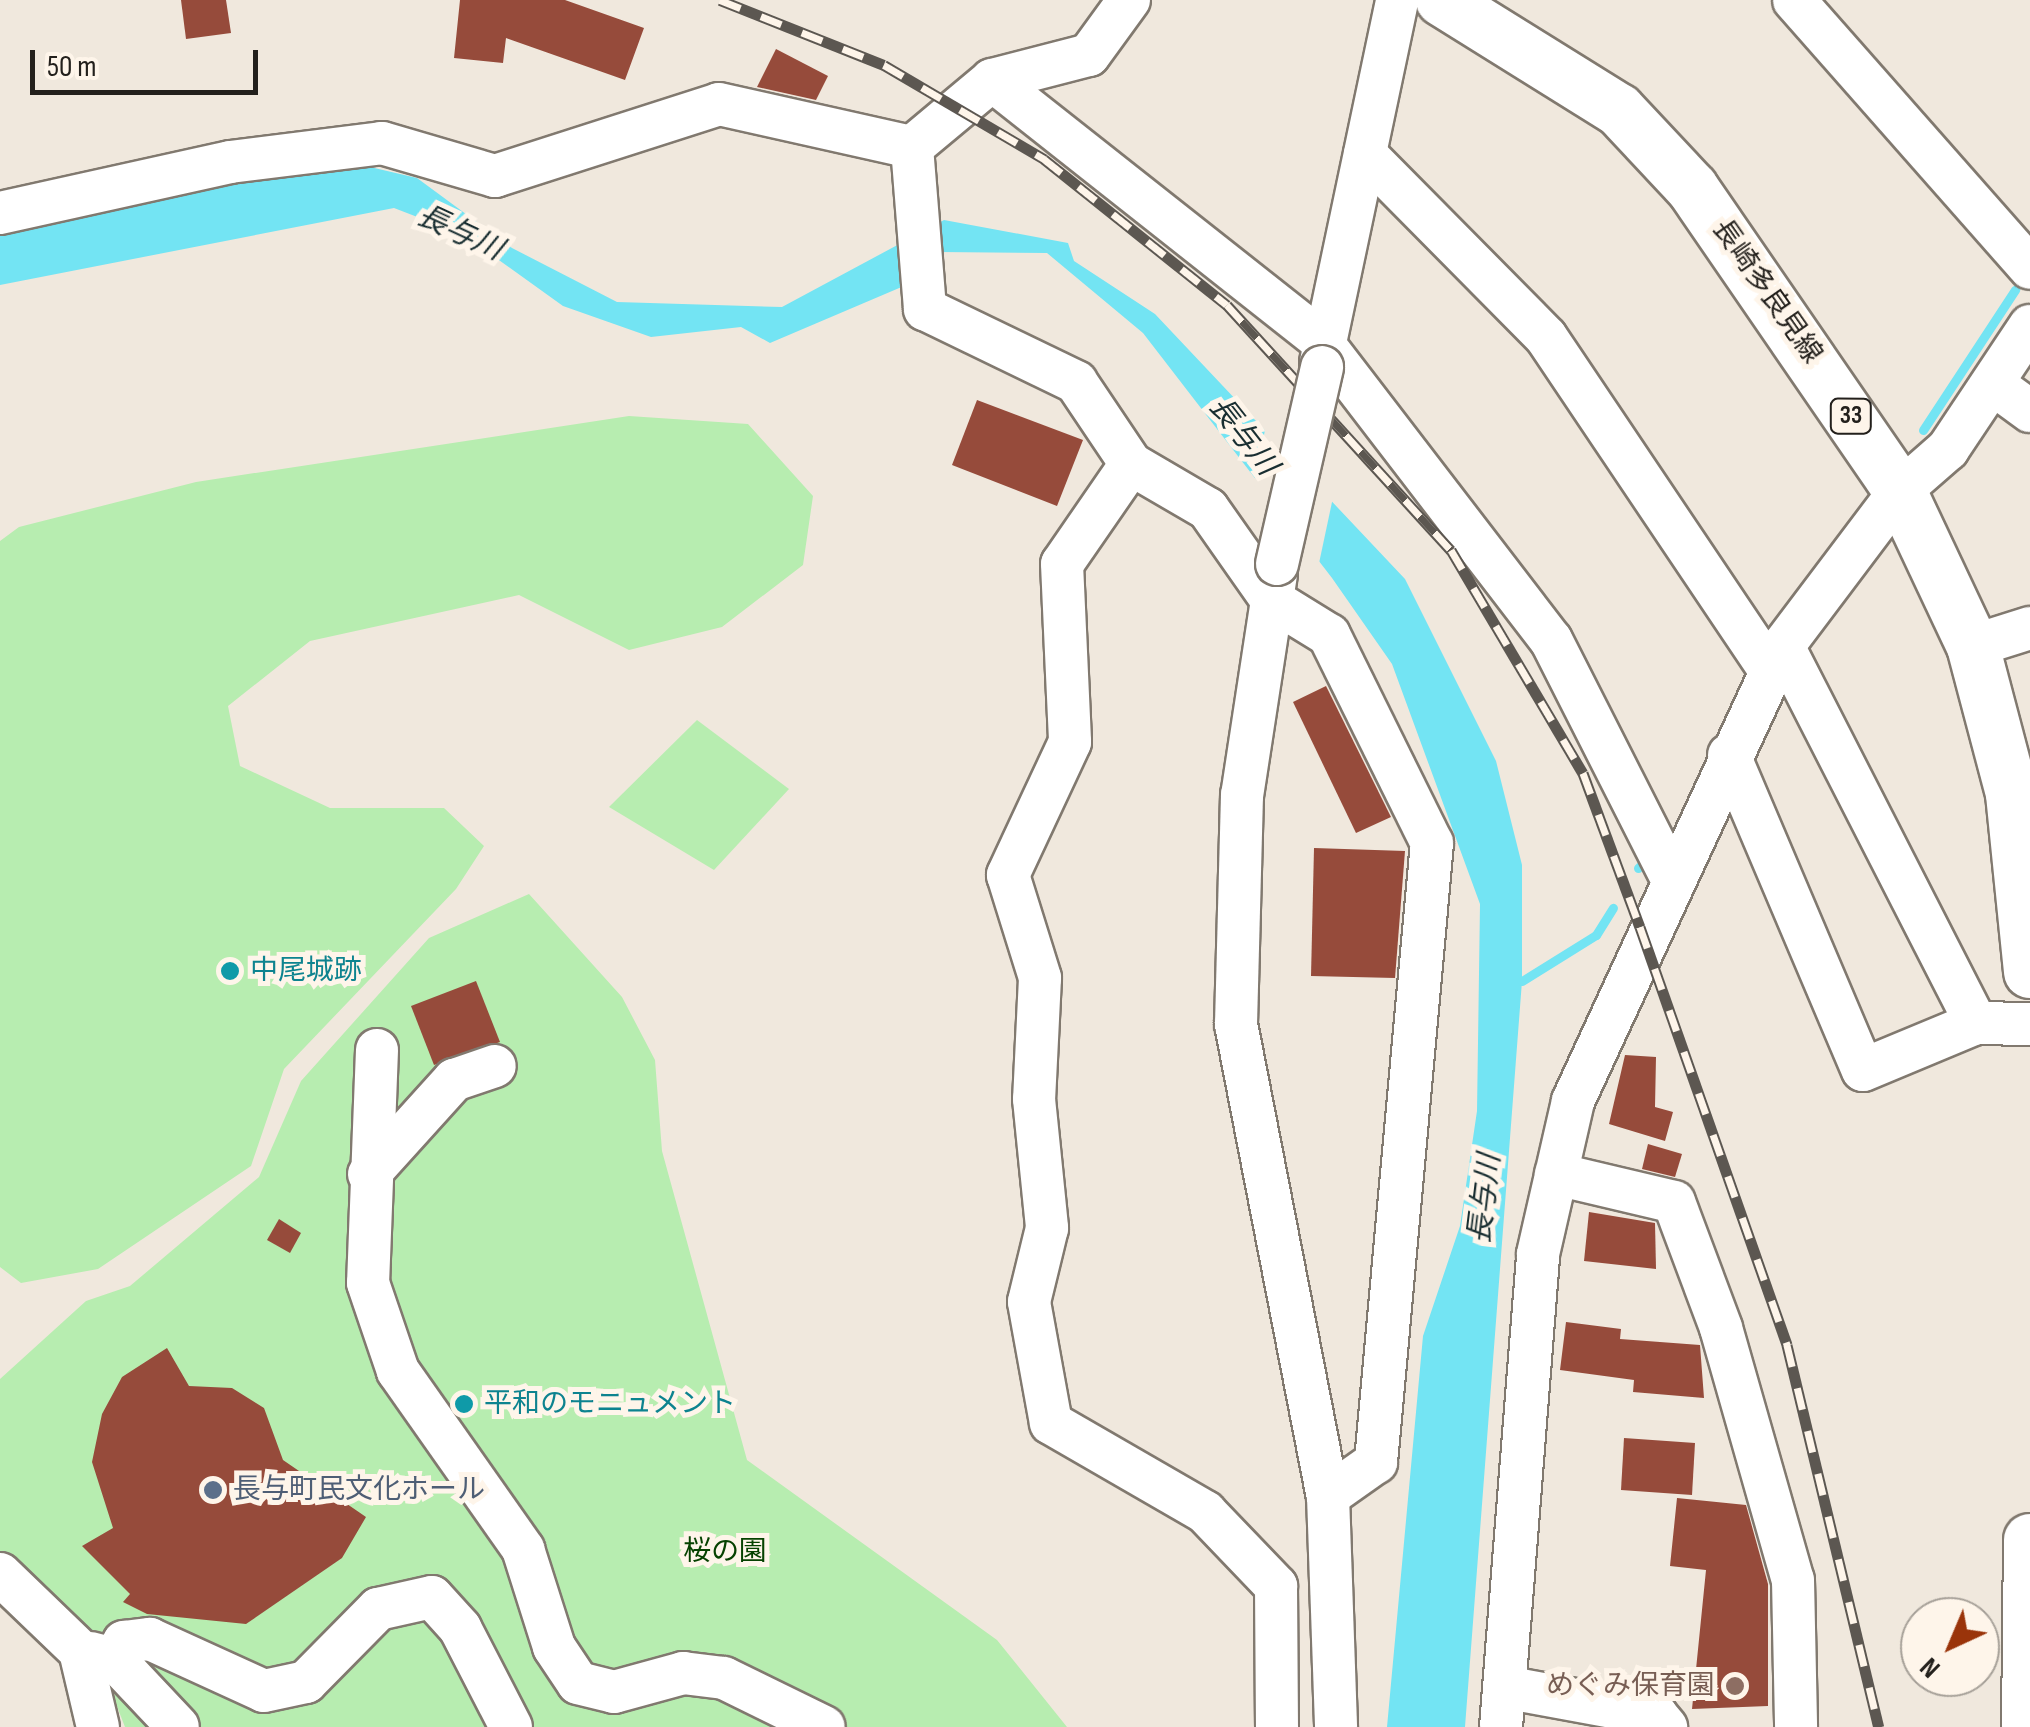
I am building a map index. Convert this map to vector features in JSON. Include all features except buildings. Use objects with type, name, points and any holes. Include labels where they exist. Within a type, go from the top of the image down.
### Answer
[{"type":"main road","name":"長崎多良見線","points":[[1442,0],[1549,61],[1655,149],[1770,291],[1900,491],[1973,646],[2012,794],[2030,972]]},
{"type":"main road","points":[[2028,1727],[2030,1540]]},
{"type":"street","points":[[912,147],[992,80],[1089,55],[1129,0]]},
{"type":"street","points":[[1336,1727],[1328,1496],[1236,1024],[1242,795],[1275,582],[1320,352],[1397,0]]},
{"type":"street","points":[[1794,0],[2030,268]]},
{"type":"street","points":[[992,80],[1320,352],[1551,640],[1673,880]]},
{"type":"street","points":[[0,213],[230,162],[382,143],[495,176],[718,104],[912,147]]},
{"type":"street","points":[[912,147],[926,309],[1076,382],[1131,464],[1208,510],[1329,635],[1432,843],[1376,1462],[1328,1496]]},
{"type":"street","points":[[1365,154],[1546,337],[1777,659],[1976,1023]]},
{"type":"street","points":[[1666,1727],[1656,1715],[1502,1707],[1538,1254],[1573,1101],[1729,755],[1777,659],[1900,491],[1948,449],[2030,326]]},
{"type":"street","points":[[1993,384],[2030,411]]},
{"type":"street","points":[[1131,464],[1062,564],[1070,742],[1008,875],[1040,978],[1034,1099],[1047,1228],[1029,1302],[1051,1422],[1205,1512],[1276,1586],[1277,1727]]},
{"type":"street","points":[[1973,646],[2030,628]]},
{"type":"street","points":[[1729,755],[1862,1070],[1976,1023],[2030,1024]]},
{"type":"street","points":[[377,1050],[368,1174],[368,1284],[398,1371],[523,1548],[554,1647],[578,1683],[614,1692],[683,1673],[724,1678],[824,1727]]},
{"type":"street","points":[[368,1174],[454,1080],[495,1066]]},
{"type":"street","points":[[1556,1174],[1674,1202],[1793,1580],[1796,1727]]},
{"type":"street","points":[[0,1574],[178,1727]]},
{"type":"street","points":[[97,1655],[124,1642],[150,1639],[264,1690],[306,1682],[378,1609],[432,1598],[460,1628],[512,1727]]},
{"type":"street","points":[[97,1655],[98,1727]]},
{"type":"green space","points":[[629,416],[748,424],[813,496],[803,565],[722,627],[629,650],[519,595],[310,641],[228,706],[240,766],[330,808],[444,808],[484,846],[456,889],[284,1069],[251,1166],[98,1269],[21,1283],[0,1267],[0,541],[19,527],[196,482]]},
{"type":"green space","points":[[697,720],[789,789],[714,870],[609,807]]},
{"type":"green space","name":"桜の園","points":[[529,894],[622,997],[655,1060],[662,1151],[747,1460],[997,1640],[1067,1727],[125,1727],[105,1676],[0,1559],[0,1379],[86,1301],[130,1286],[259,1177],[301,1081],[429,938]]},
{"type":"water","name":"長与川","points":[[336,159],[417,178],[512,248],[617,302],[782,307],[944,220],[1068,243],[1074,261],[1155,314],[1405,579],[1496,761],[1522,865],[1522,981],[1465,1727],[1387,1727],[1423,1336],[1460,1226],[1477,1111],[1480,904],[1392,664],[1332,578],[1143,333],[1047,253],[939,252],[918,280],[770,343],[741,327],[651,337],[563,306],[464,235],[394,208],[0,285],[0,229]]},
{"type":"pier","points":[[1267,420],[1335,488],[1318,568],[1254,485]]},
{"type":"waterway","points":[[1923,430],[2015,290]]},
{"type":"waterway","points":[[1522,981],[1596,935],[1613,908]]},
{"type":"railway","points":[[720,0],[884,65],[1044,159],[1227,305],[1451,550],[1583,773],[1640,927],[1787,1345],[1879,1727]]},
{"type":"place","name":"中尾城跡","points":[[230,971]]},
{"type":"place","name":"平和のモニュメント","points":[[464,1404]]},
{"type":"place","name":"長与町民文化ホール","points":[[213,1490]]},
{"type":"place","name":"めぐみ保育園","points":[[1735,1686]]}]
